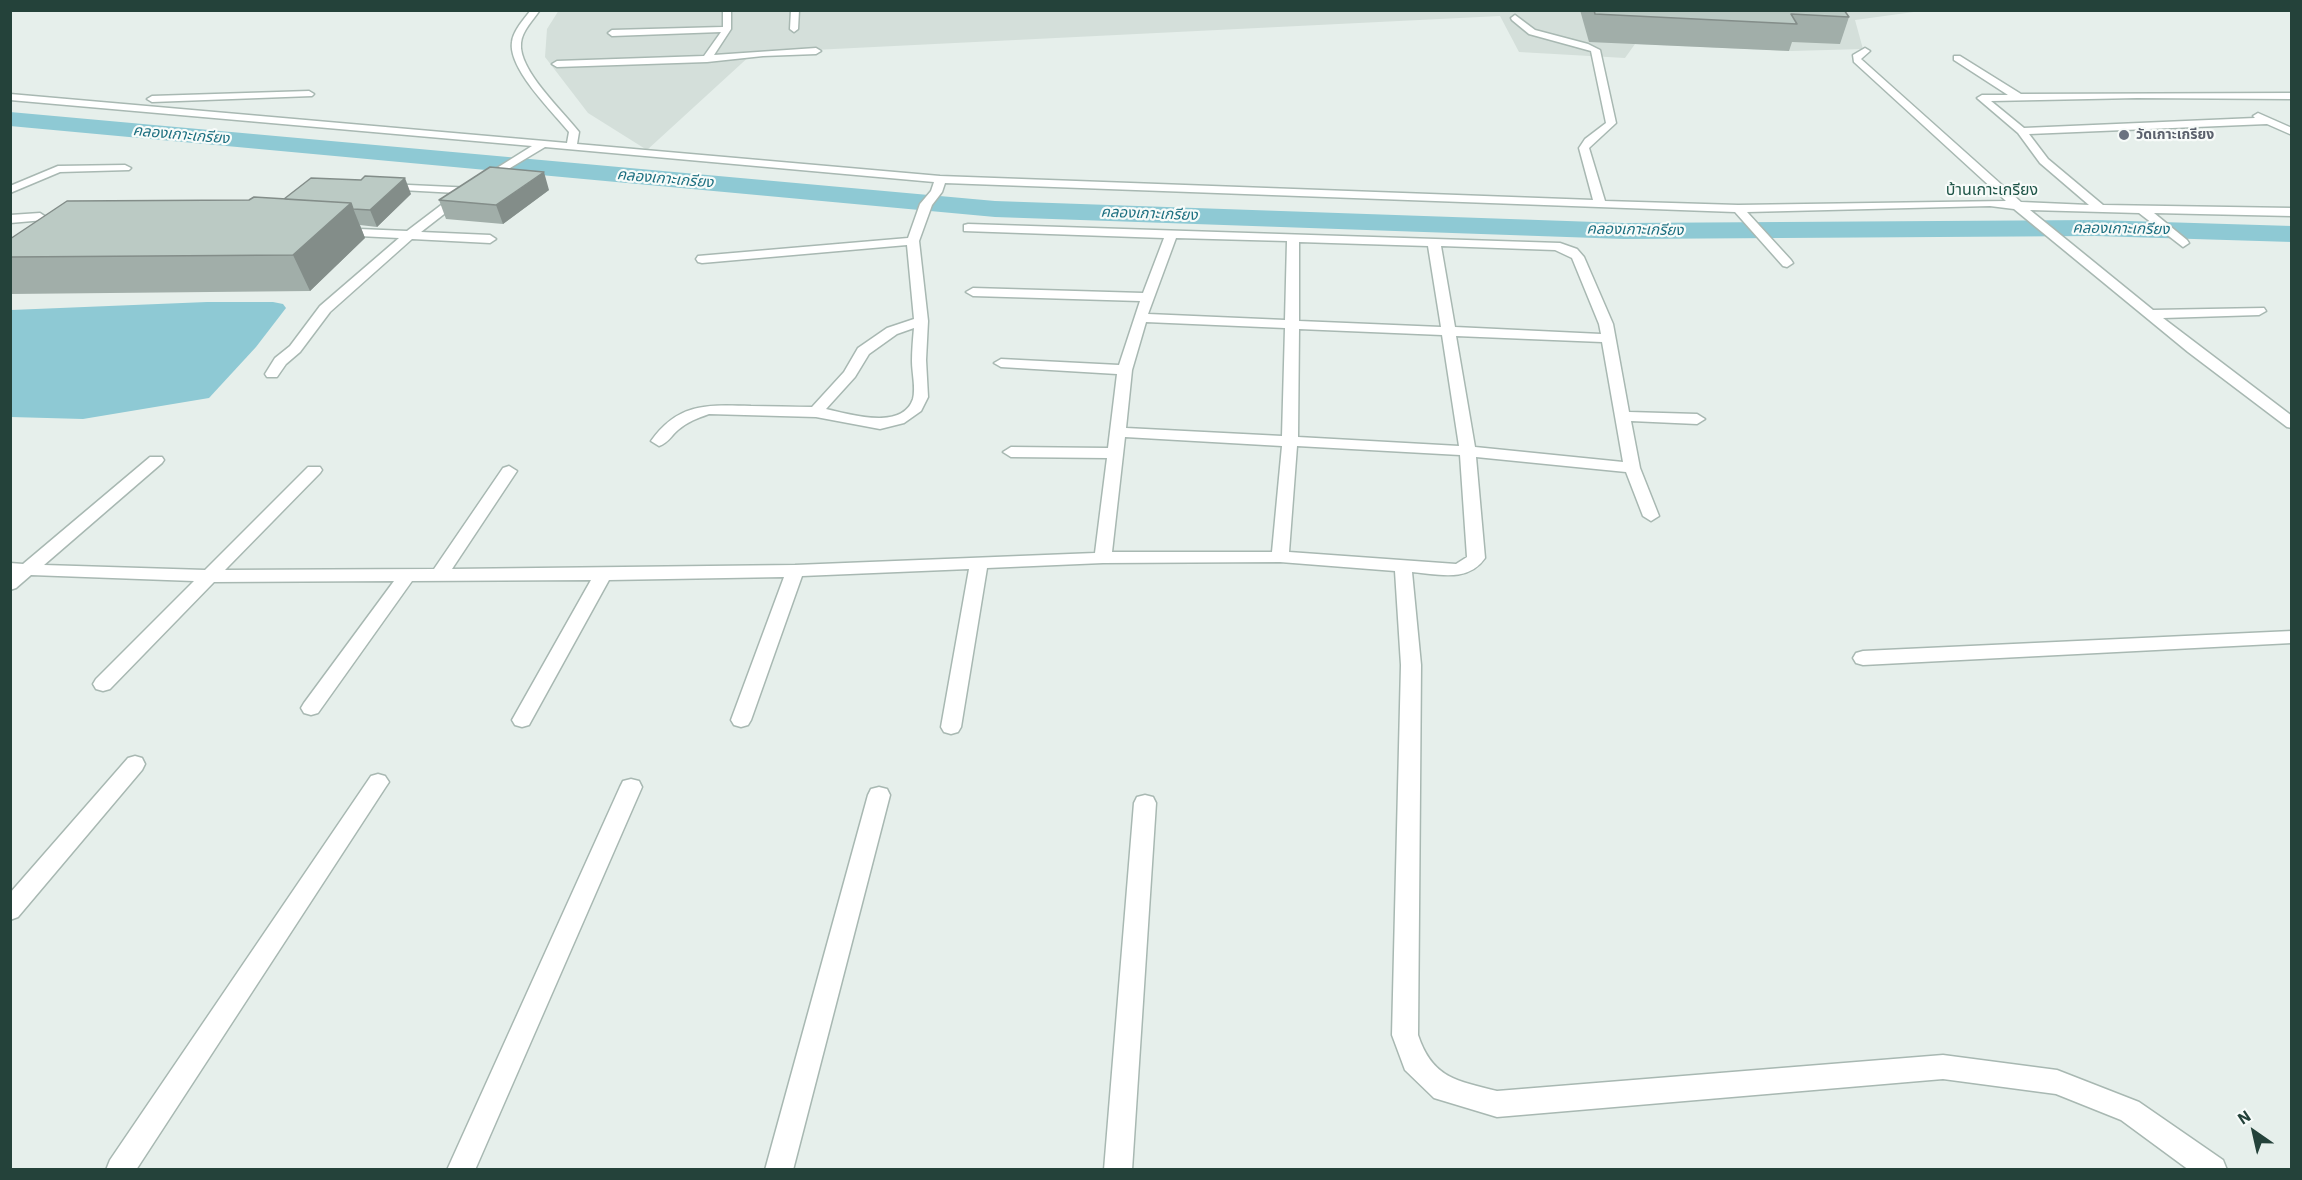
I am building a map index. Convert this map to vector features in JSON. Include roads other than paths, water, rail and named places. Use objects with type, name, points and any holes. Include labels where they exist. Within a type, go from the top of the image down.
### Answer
[{"type":"street","points":[[536,10],[516,43],[517,55],[523,68],[574,132],[572,145]]},
{"type":"street","points":[[707,59],[726,29],[727,10]]},
{"type":"street","points":[[794,29],[795,10]]},
{"type":"street","points":[[1515,18],[1522,26],[1537,35],[1582,43],[1595,50],[1611,123],[1604,134],[1587,142],[1584,148],[1600,204]]},
{"type":"street","points":[[612,33],[726,29]]},
{"type":"street","points":[[557,63],[707,59],[763,53],[816,51]]},
{"type":"street","points":[[1865,51],[1856,57],[1857,60],[2017,205],[2031,214],[2193,349],[2292,423]]},
{"type":"street","points":[[1957,58],[2017,96]]},
{"type":"street","points":[[113,106],[147,100],[309,94]]},
{"type":"street","points":[[2100,209],[2044,161],[2022,131],[1982,100],[1986,97],[2017,96],[2292,96]]},
{"type":"street","points":[[2213,96],[2235,106]]},
{"type":"street","points":[[10,97],[940,179],[1600,204],[1743,213],[1990,203],[2049,208],[2292,212]]},
{"type":"street","points":[[2246,111],[2292,132]]},
{"type":"street","points":[[2022,131],[2268,121]]},
{"type":"street","points":[[272,374],[280,361],[295,349],[325,309],[408,235],[470,190],[545,143]]},
{"type":"street","points":[[10,190],[58,169],[125,168]]},
{"type":"street","points":[[659,441],[673,426],[688,416],[708,409],[816,412],[880,424],[899,420],[915,408],[921,397],[919,360],[921,321],[913,241],[926,204],[936,192],[940,179]]},
{"type":"street","points":[[373,187],[470,190]]},
{"type":"street","points":[[2141,209],[2183,243]]},
{"type":"street","points":[[1743,213],[1788,263]]},
{"type":"street","points":[[10,219],[40,217]]},
{"type":"street","points":[[968,228],[1556,246],[1573,252],[1578,257],[1598,305],[1608,339],[1632,468],[1651,516]]},
{"type":"street","points":[[330,230],[490,238]]},
{"type":"street","points":[[1103,558],[1125,370],[1140,318],[1172,233]]},
{"type":"street","points":[[1280,557],[1290,442],[1293,238]]},
{"type":"street","points":[[702,259],[913,241]]},
{"type":"street","points":[[18,569],[208,576],[603,574],[795,571],[1103,558],[1280,557],[1458,570],[1470,566],[1476,558],[1468,451],[1434,243]]},
{"type":"street","points":[[973,292],[1149,297]]},
{"type":"street","points":[[2150,314],[2259,311]]},
{"type":"street","points":[[1140,318],[1608,339]]},
{"type":"street","points":[[816,412],[850,374],[863,351],[892,331],[921,321]]},
{"type":"street","points":[[1000,363],[1125,370]]},
{"type":"street","points":[[2271,408],[2292,411]]},
{"type":"street","points":[[1623,416],[1697,419]]},
{"type":"street","points":[[1118,432],[1468,451],[1632,468]]},
{"type":"street","points":[[1011,452],[1115,453]]},
{"type":"street","points":[[10,584],[18,569],[156,460]]},
{"type":"street","points":[[103,684],[314,470]]},
{"type":"street","points":[[440,574],[509,471]]},
{"type":"street","points":[[951,727],[979,564]]},
{"type":"street","points":[[1403,565],[1412,665],[1405,1035],[1414,1062],[1443,1089],[1497,1104],[1943,1066],[2057,1082],[2130,1111],[2213,1170]]},
{"type":"street","points":[[741,720],[795,571]]},
{"type":"street","points":[[522,720],[603,574]]},
{"type":"street","points":[[311,708],[407,575]]},
{"type":"street","points":[[1863,658],[2292,637]]},
{"type":"street","points":[[10,910],[135,764]]},
{"type":"street","points":[[120,1170],[378,782]]},
{"type":"street","points":[[461,1170],[631,787]]},
{"type":"street","points":[[779,1170],[879,795]]},
{"type":"street","points":[[1118,1170],[1145,803]]},
{"type":"water","points":[[207,302],[273,302],[283,304],[286,308],[256,347],[209,398],[83,419],[11,417],[11,310]]},
{"type":"waterway","name":"คลองเกาะเกรียง","points":[[10,119],[995,209],[1624,231],[2096,228],[2292,234]]},
{"type":"place","name":"วัดเกาะเกรียง","points":[[2124,135]]},
{"type":"district","name":"บ้านเกาะเกรียง","points":[[1992,190]]}]
